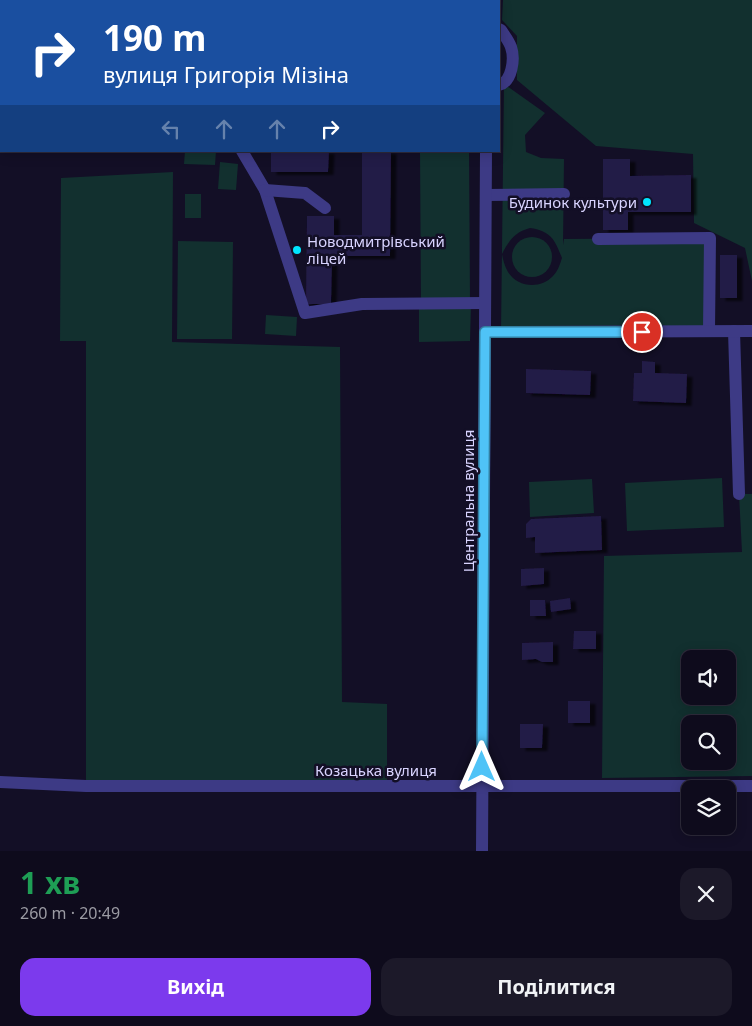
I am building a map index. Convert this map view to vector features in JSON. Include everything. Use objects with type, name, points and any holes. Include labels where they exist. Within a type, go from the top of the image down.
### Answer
[{"type":"street","points":[[500,30],[511,48],[512,69],[504,84],[500,85]]},
{"type":"street","points":[[243,152],[265,190],[304,312],[362,304],[485,303]]},
{"type":"street","name":"Центральна вулиця","points":[[482,851],[486,152]]},
{"type":"street","points":[[265,190],[306,193],[325,208]]},
{"type":"street","points":[[486,195],[564,194]]},
{"type":"street","points":[[598,239],[710,238],[709,331]]},
{"type":"street","points":[[734,331],[739,494]]},
{"type":"street","points":[[485,332],[752,331]]},
{"type":"street","name":"Козацька вулиця","points":[[0,782],[86,786],[752,786]]},
{"type":"green space","points":[[503,0],[752,0],[752,281],[745,248],[694,223],[693,154],[596,146],[517,80],[517,36],[502,20]]},
{"type":"green space","points":[[504,84],[545,113],[525,135],[526,152],[541,158],[564,159],[563,245],[564,239],[710,238],[709,331],[501,332]],"holes":[[[530,228],[537,229],[551,237],[562,258],[556,272],[548,280],[536,285],[523,284],[508,272],[502,254],[516,234]]]},
{"type":"green space","points":[[185,152],[216,152],[215,165],[184,164]]},
{"type":"green space","points":[[420,152],[469,152],[470,301],[421,302]]},
{"type":"green space","points":[[220,162],[238,164],[236,190],[218,189]]},
{"type":"green space","points":[[173,172],[172,342],[340,347],[342,702],[387,704],[387,786],[86,786],[86,341],[60,341],[61,178]]},
{"type":"green space","points":[[185,194],[201,194],[201,218],[185,218]]},
{"type":"green space","points":[[536,237],[543,240],[549,246],[552,257],[551,265],[543,274],[536,277],[528,277],[521,274],[513,265],[512,253],[515,246],[524,238]]},
{"type":"green space","points":[[178,241],[233,242],[232,339],[177,339]]},
{"type":"green space","points":[[471,304],[470,341],[419,342],[419,305]]},
{"type":"green space","points":[[266,315],[297,317],[296,336],[265,334]]},
{"type":"green space","points":[[722,478],[724,527],[627,531],[625,483]]},
{"type":"green space","points":[[592,479],[594,513],[530,517],[529,482]]},
{"type":"green space","points":[[739,494],[752,494],[752,776],[602,778],[604,556],[742,552]]},
{"type":"building","points":[[271,152],[329,152],[328,172],[271,172]]},
{"type":"building","points":[[362,152],[391,152],[390,256],[332,256],[331,304],[306,304],[307,216],[334,216],[334,235],[362,235]]},
{"type":"building","name":"Будинок культури","points":[[603,159],[630,159],[630,176],[691,175],[691,212],[628,212],[628,230],[603,230]]},
{"type":"building","points":[[720,255],[737,255],[737,298],[720,298]]},
{"type":"building","points":[[642,361],[655,362],[655,373],[687,374],[686,403],[633,401],[634,373],[642,373]]},
{"type":"building","points":[[526,369],[591,371],[590,395],[526,393]]},
{"type":"building","points":[[601,516],[602,550],[535,553],[535,537],[526,538],[526,524],[531,519]]},
{"type":"building","points":[[544,568],[544,584],[521,586],[521,569]]},
{"type":"building","points":[[570,598],[571,609],[551,612],[550,601]]},
{"type":"building","points":[[530,600],[545,600],[546,616],[530,616]]},
{"type":"building","points":[[574,631],[596,631],[596,649],[573,649]]},
{"type":"building","points":[[553,642],[553,662],[542,662],[536,659],[522,660],[522,643]]},
{"type":"building","points":[[568,701],[590,701],[590,723],[568,723]]},
{"type":"building","points":[[520,724],[543,724],[542,748],[520,748]]},
{"type":"place","name":"Будинок культури","points":[[647,202]]},
{"type":"place","name":"Новодмитрівський ліцей","points":[[297,250]]},
{"type":"route","points":[[482,767],[485,332],[642,332]]}]
